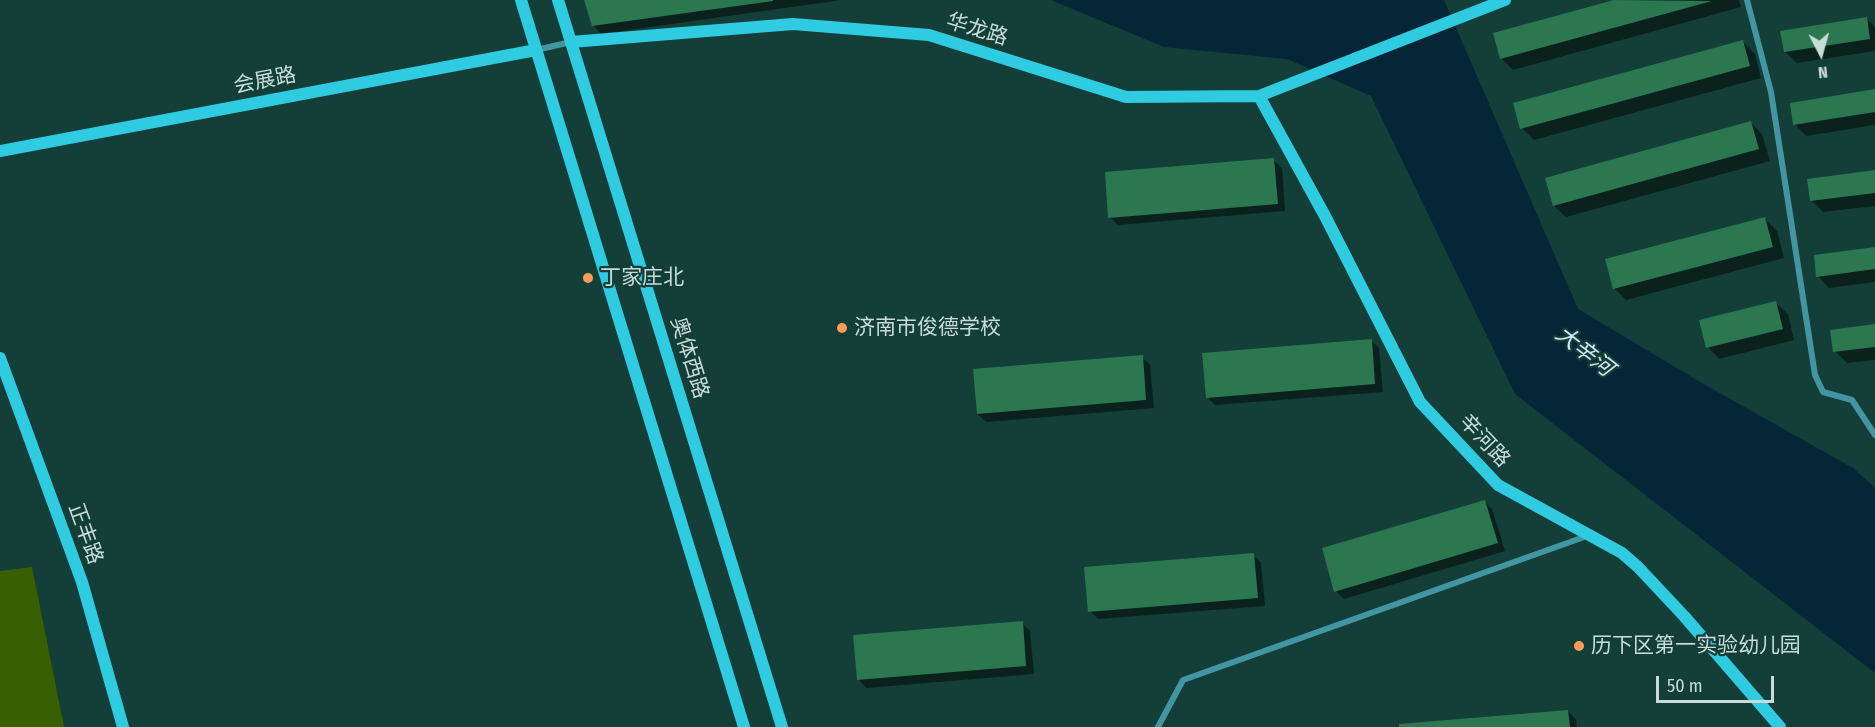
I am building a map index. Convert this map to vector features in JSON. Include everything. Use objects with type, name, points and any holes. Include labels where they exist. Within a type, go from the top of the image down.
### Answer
[{"type":"main road","points":[[521,0],[744,727]]},
{"type":"main road","name":"奥体西路","points":[[558,0],[782,727]]},
{"type":"main road","points":[[1259,96],[1505,0]]},
{"type":"main road","name":"华龙路","points":[[571,42],[804,24],[929,35],[1126,97],[1259,96]]},
{"type":"main road","name":"会展路","points":[[0,151],[536,50]]},
{"type":"main road","name":"辛河路","points":[[1259,96],[1325,216],[1420,402],[1498,485],[1622,553],[1638,567],[1684,616],[1780,727]]},
{"type":"main road","name":"正丰路","points":[[0,358],[82,582],[123,727]]},
{"type":"street","points":[[1747,0],[1771,92],[1815,375],[1823,392],[1852,400],[1875,435]]},
{"type":"street","points":[[536,50],[571,42]]},
{"type":"street","points":[[1158,727],[1183,680],[1588,536]]},
{"type":"green space","points":[[32,567],[64,727],[0,727],[0,571]]},
{"type":"water","name":"大辛河","points":[[1051,0],[1444,0],[1578,309],[1707,386],[1853,468],[1875,488],[1875,673],[1515,394],[1371,96],[1287,59],[1164,47]]},
{"type":"building","points":[[584,0],[773,0],[773,1],[592,26]]},
{"type":"building","points":[[1614,0],[1712,1],[1500,59],[1493,33]]},
{"type":"building","points":[[1867,17],[1870,39],[1784,52],[1780,31]]},
{"type":"building","points":[[1743,40],[1750,66],[1520,129],[1513,103]]},
{"type":"building","points":[[1875,89],[1875,112],[1793,125],[1790,103]]},
{"type":"building","points":[[1751,121],[1759,149],[1553,206],[1545,178]]},
{"type":"building","points":[[1274,158],[1278,204],[1108,218],[1105,172]]},
{"type":"building","points":[[1875,170],[1875,193],[1810,201],[1807,179]]},
{"type":"building","points":[[1765,217],[1773,247],[1613,289],[1605,259]]},
{"type":"building","points":[[1875,247],[1875,269],[1816,277],[1814,255]]},
{"type":"building","points":[[1776,301],[1783,329],[1706,348],[1699,320]]},
{"type":"building","points":[[1875,324],[1875,347],[1833,352],[1830,330]]},
{"type":"building","points":[[1372,339],[1375,384],[1206,398],[1202,353]]},
{"type":"building","points":[[1143,355],[1146,400],[977,414],[973,369]]},
{"type":"building","points":[[1485,500],[1498,543],[1334,592],[1322,548]]},
{"type":"building","points":[[1254,553],[1258,598],[1088,612],[1084,567]]},
{"type":"building","points":[[1023,621],[1026,666],[857,680],[853,635]]},
{"type":"building","points":[[1568,710],[1570,727],[1399,727],[1399,724]]},
{"type":"place","name":"丁家庄北","points":[[588,278]]},
{"type":"place","name":"济南市俊德学校","points":[[842,328]]},
{"type":"place","name":"历下区第一实验幼儿园","points":[[1579,646]]}]
